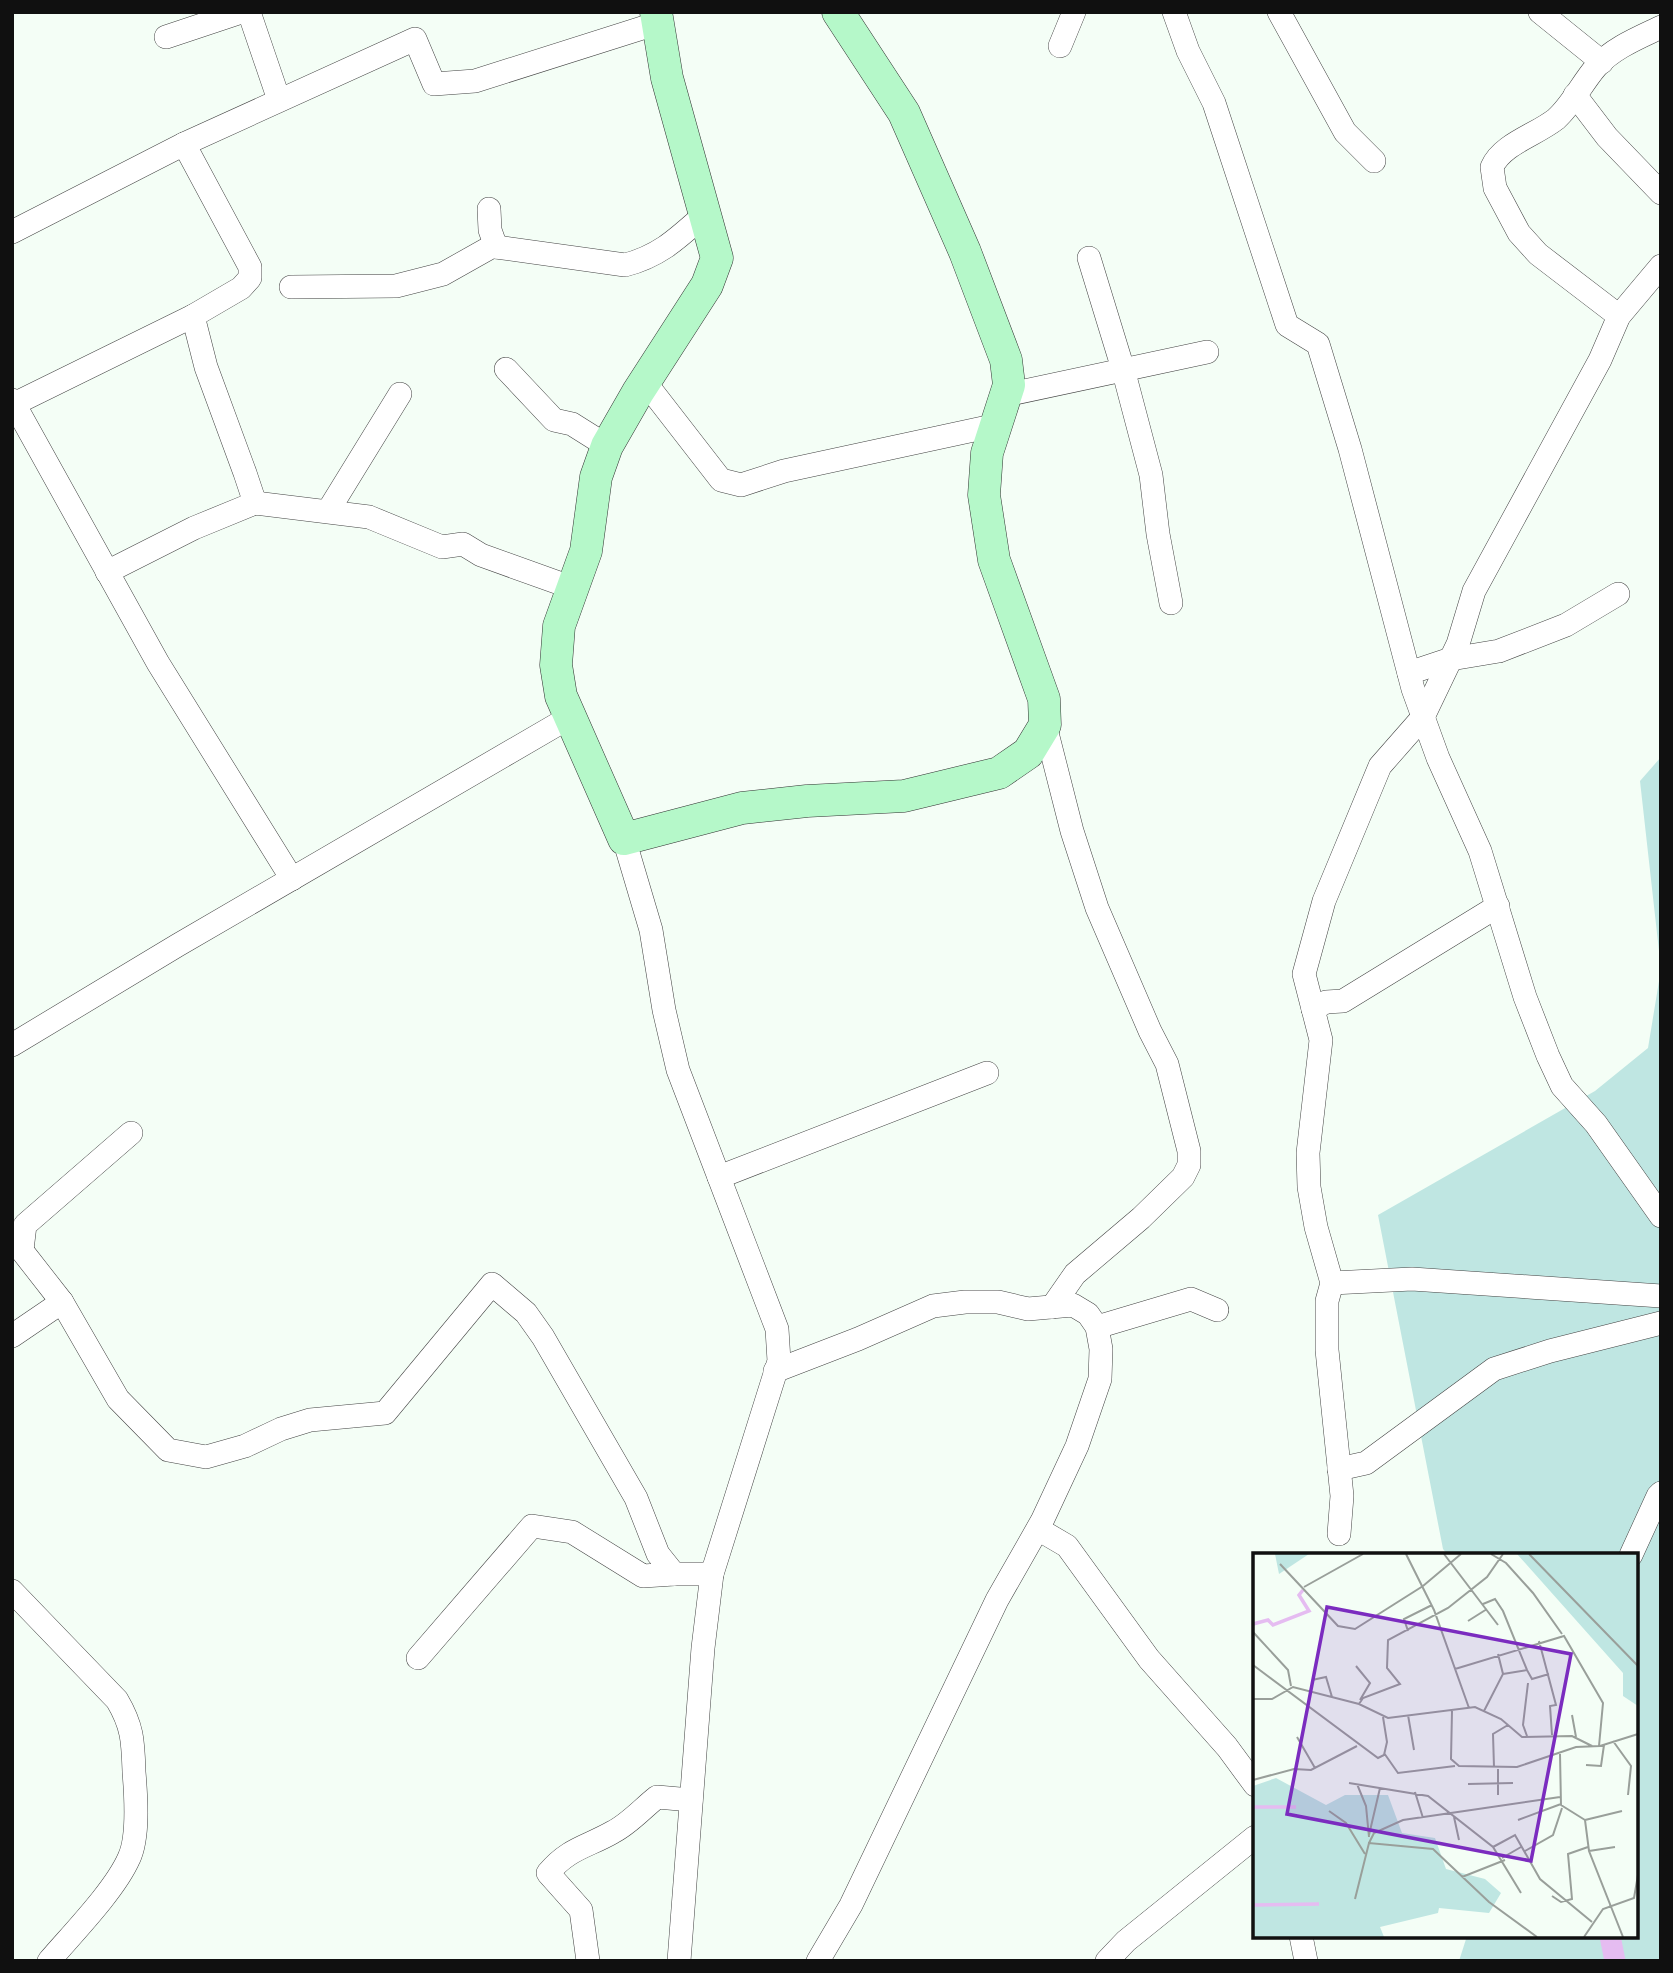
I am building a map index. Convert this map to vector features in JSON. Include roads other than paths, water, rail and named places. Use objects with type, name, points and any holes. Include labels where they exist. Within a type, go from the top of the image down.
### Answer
[{"type":"street","points":[[166,37],[241,12]]},
{"type":"street","points":[[249,12],[279,100]]},
{"type":"street","points":[[838,12],[898,102],[910,125],[965,252],[1006,360],[1009,385],[987,453],[984,495],[994,560],[1044,699],[1045,725],[1072,831],[1097,908],[1167,1064],[1187,1140],[1189,1165],[1183,1177],[1141,1218],[1075,1274],[1052,1307]]},
{"type":"street","points":[[1060,46],[1074,12]]},
{"type":"street","points":[[1174,12],[1188,51],[1214,103],[1287,325],[1318,344],[1350,449],[1423,717],[1438,758],[1480,851],[1525,997],[1548,1056],[1562,1086],[1596,1124],[1661,1216]]},
{"type":"street","points":[[1279,12],[1345,132],[1374,161]]},
{"type":"street","points":[[1540,12],[1602,62]]},
{"type":"street","points":[[12,232],[184,144],[415,40],[434,85],[475,81],[657,18],[667,78],[717,258],[707,285],[607,446],[596,477],[586,551],[559,626],[556,665],[561,696],[624,839],[651,930],[664,1010],[678,1070],[778,1329],[779,1361],[712,1574],[703,1648],[679,1961]]},
{"type":"street","points":[[1619,316],[1538,254],[1519,233],[1495,188],[1492,167],[1495,159],[1518,142],[1542,131],[1562,114],[1602,62],[1628,42],[1661,27]]},
{"type":"street","points":[[1575,94],[1607,137],[1661,193]]},
{"type":"street","points":[[184,144],[250,267],[250,278],[241,288],[192,316],[13,403],[158,663],[292,878]]},
{"type":"street","points":[[489,209],[490,230],[496,247]]},
{"type":"street","points":[[291,287],[396,286],[443,274],[491,247],[625,265],[643,260],[667,248],[705,214]]},
{"type":"street","points":[[1089,258],[1123,369],[1151,475],[1158,534],[1171,603]]},
{"type":"street","points":[[1339,1534],[1342,1496],[1327,1350],[1327,1301],[1332,1283],[1316,1227],[1309,1187],[1308,1153],[1321,1040],[1304,974],[1324,901],[1380,766],[1423,717],[1451,659],[1474,591],[1600,360],[1619,316],[1661,266]]},
{"type":"street","points":[[192,316],[206,367],[246,473],[254,503]]},
{"type":"street","points":[[1006,395],[1206,352]]},
{"type":"street","points":[[506,369],[554,420],[572,424],[607,446]]},
{"type":"street","points":[[645,382],[721,480],[741,485],[784,471],[997,425]]},
{"type":"street","points":[[328,511],[400,394]]},
{"type":"street","points":[[107,572],[194,527],[254,503],[369,517],[442,547],[463,544],[481,555],[573,589]]},
{"type":"street","points":[[1409,673],[1451,659],[1499,651],[1566,625],[1618,594]]},
{"type":"street","points":[[12,1045],[570,717]]},
{"type":"street","points":[[624,839],[742,808],[807,801],[904,796],[999,773],[1028,753],[1045,725]]},
{"type":"street","points":[[1312,1009],[1326,1002],[1343,1001],[1498,905]]},
{"type":"street","points":[[719,1177],[987,1073]]},
{"type":"street","points":[[131,1133],[25,1225],[17,1244],[62,1302],[118,1399],[168,1450],[206,1457],[245,1446],[281,1429],[310,1420],[385,1413],[492,1284],[526,1313],[543,1337],[636,1498],[657,1554],[674,1574]]},
{"type":"street","points":[[1332,1283],[1412,1279],[1661,1296]]},
{"type":"street","points":[[1097,1327],[1191,1298],[1217,1310]]},
{"type":"street","points":[[12,1336],[62,1302]]},
{"type":"street","points":[[775,1371],[933,1307],[965,1302],[998,1302],[1028,1308],[1073,1306],[1088,1314],[1097,1327],[1101,1349],[1100,1379],[1077,1446],[1038,1529],[997,1600],[851,1905],[818,1961]]},
{"type":"street","points":[[1339,1469],[1366,1463],[1494,1369],[1550,1351],[1661,1323]]},
{"type":"street","points":[[1632,1553],[1661,1493]]},
{"type":"street","points":[[418,1657],[532,1526],[572,1532],[643,1576],[712,1574]]},
{"type":"street","points":[[1038,1529],[1067,1546],[1150,1658],[1227,1747],[1253,1783]]},
{"type":"street","points":[[12,1591],[117,1700],[128,1719],[132,1737],[136,1809],[130,1857],[115,1882],[49,1961]]},
{"type":"street","points":[[588,1961],[581,1910],[548,1873],[579,1847],[615,1832],[657,1797],[691,1800]]},
{"type":"street","points":[[1107,1961],[1126,1941],[1253,1839]]},
{"type":"street","points":[[1301,1938],[1306,1961]]},
{"type":"waterway","points":[[1610,1938],[1615,1961]]}]
